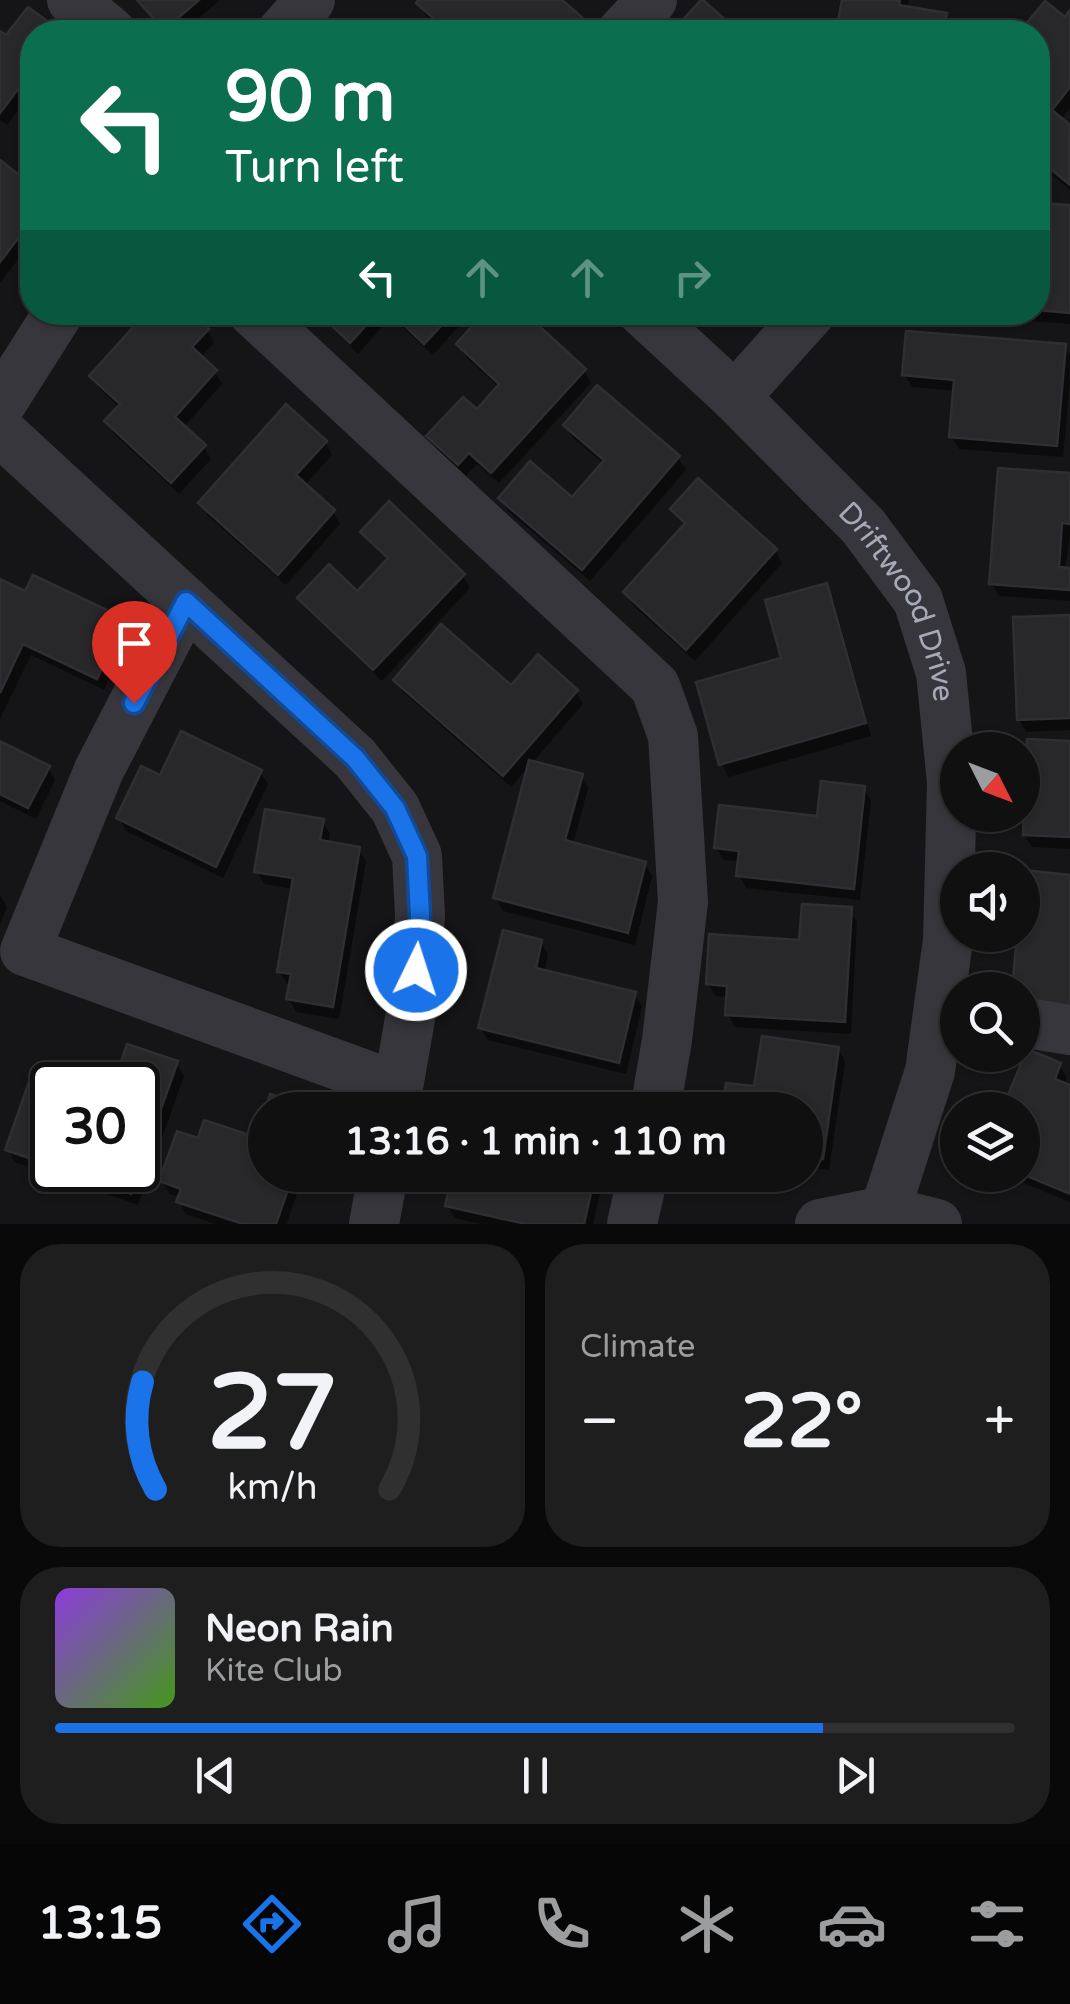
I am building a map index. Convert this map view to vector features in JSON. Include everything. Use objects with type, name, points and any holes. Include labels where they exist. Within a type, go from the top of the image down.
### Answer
[{"type":"street","points":[[72,0],[97,20]]},
{"type":"street","points":[[633,20],[652,0]]},
{"type":"street","points":[[0,405],[51,325]]},
{"type":"street","points":[[266,325],[656,686],[672,736],[683,902],[657,1092]]},
{"type":"street","name":"Driftwood Drive","points":[[657,325],[735,397],[862,526],[918,600],[942,673],[952,782],[948,972]]},
{"type":"street","points":[[735,397],[799,325]]},
{"type":"street","points":[[0,431],[355,758],[395,808],[417,856],[420,916],[414,996],[397,1092]]},
{"type":"street","points":[[186,602],[99,770],[24,951],[381,1092]]},
{"type":"street","points":[[1040,1025],[1070,1030]]},
{"type":"street","name":"Driftwood Drive","points":[[877,1218],[940,1036]]},
{"type":"street","points":[[374,1224],[380,1192]]},
{"type":"street","points":[[632,1224],[639,1192]]},
{"type":"street","points":[[820,1224],[877,1218],[937,1224]]},
{"type":"building","points":[[137,0],[199,0],[176,20],[155,20]]},
{"type":"building","points":[[562,0],[584,19],[435,20],[416,3]]},
{"type":"building","points":[[703,0],[726,20],[683,20]]},
{"type":"building","points":[[842,0],[900,0],[899,5],[947,13],[946,20],[838,20]]},
{"type":"building","points":[[1045,1],[1065,17],[1070,10],[1070,87],[1052,110],[1070,125],[1069,184],[1050,169],[1050,20],[1029,20]]},
{"type":"building","points":[[28,7],[46,20],[20,20],[20,89],[0,113],[0,31],[6,35]]},
{"type":"building","points":[[0,160],[20,176],[20,236],[0,262]]},
{"type":"building","points":[[1050,204],[1070,205],[1070,313],[1050,311]]},
{"type":"building","points":[[135,325],[205,325],[209,329],[192,347],[217,370],[175,417],[206,445],[171,483],[104,421],[120,404],[89,376]]},
{"type":"building","points":[[331,325],[366,325],[350,343]]},
{"type":"building","points":[[404,325],[442,325],[424,344]]},
{"type":"building","points":[[473,325],[538,325],[586,369],[491,473],[469,453],[458,465],[426,436],[463,397],[477,409],[499,384],[456,344]]},
{"type":"building","points":[[906,331],[1066,344],[1057,446],[949,437],[954,380],[902,375]]},
{"type":"building","points":[[597,385],[680,456],[582,570],[498,498],[530,461],[572,497],[604,460],[563,425]]},
{"type":"building","points":[[286,404],[327,441],[296,475],[335,510],[278,575],[198,503]]},
{"type":"building","points":[[998,468],[1070,473],[1070,524],[1062,523],[1059,567],[1070,568],[1070,590],[989,584]]},
{"type":"building","points":[[698,478],[777,549],[686,650],[623,592],[685,523],[670,509]]},
{"type":"building","points":[[389,501],[465,574],[373,670],[297,598],[329,564],[357,591],[388,558],[360,532]]},
{"type":"building","points":[[33,575],[126,619],[97,679],[23,644],[0,693],[0,579],[25,591]]},
{"type":"building","points":[[827,583],[866,723],[719,765],[696,682],[781,658],[765,600]]},
{"type":"building","points":[[1070,615],[1070,718],[1017,720],[1013,617]]},
{"type":"building","points":[[441,624],[511,685],[538,654],[578,690],[503,776],[393,680]]},
{"type":"building","points":[[181,731],[262,770],[216,867],[116,818],[141,766],[160,775]]},
{"type":"building","points":[[1040,740],[1070,741],[1070,837],[1023,835],[1040,832]]},
{"type":"building","points":[[0,741],[50,766],[28,808],[0,794]]},
{"type":"building","points":[[529,760],[583,774],[565,840],[646,862],[628,933],[493,898]]},
{"type":"building","points":[[821,781],[865,786],[854,889],[736,876],[739,851],[714,848],[719,805],[817,816]]},
{"type":"building","points":[[265,809],[324,819],[320,840],[360,847],[333,1007],[286,999],[291,974],[277,972],[293,878],[254,872]]},
{"type":"building","points":[[1040,872],[1070,875],[1070,1008],[1040,1006],[1040,972],[1014,972],[1015,952],[1040,952]]},
{"type":"building","points":[[802,904],[852,907],[845,1022],[725,1015],[727,986],[706,984],[709,934],[799,940]]},
{"type":"building","points":[[503,930],[542,940],[536,968],[636,992],[619,1063],[478,1028]]},
{"type":"building","points":[[762,1036],[839,1047],[823,1159],[823,1092],[725,1092],[726,1083],[754,1086]]},
{"type":"building","points":[[127,1044],[178,1061],[160,1112],[160,1062],[121,1062]]},
{"type":"building","points":[[1040,1054],[1061,1063],[1055,1079],[1070,1085],[1070,1194],[1040,1182],[1040,1092],[1009,1092],[1018,1072],[1040,1072]]},
{"type":"building","points":[[30,1079],[30,1159],[5,1150]]},
{"type":"building","points":[[204,1120],[248,1134],[248,1192],[287,1192],[276,1224],[243,1224],[176,1202],[181,1189],[160,1181],[177,1131],[198,1138]]},
{"type":"building","points":[[448,1192],[591,1192],[584,1224],[526,1224],[445,1206]]},
{"type":"route","points":[[134,703],[186,602],[355,758],[395,808],[417,856],[420,916],[416,970]]}]
